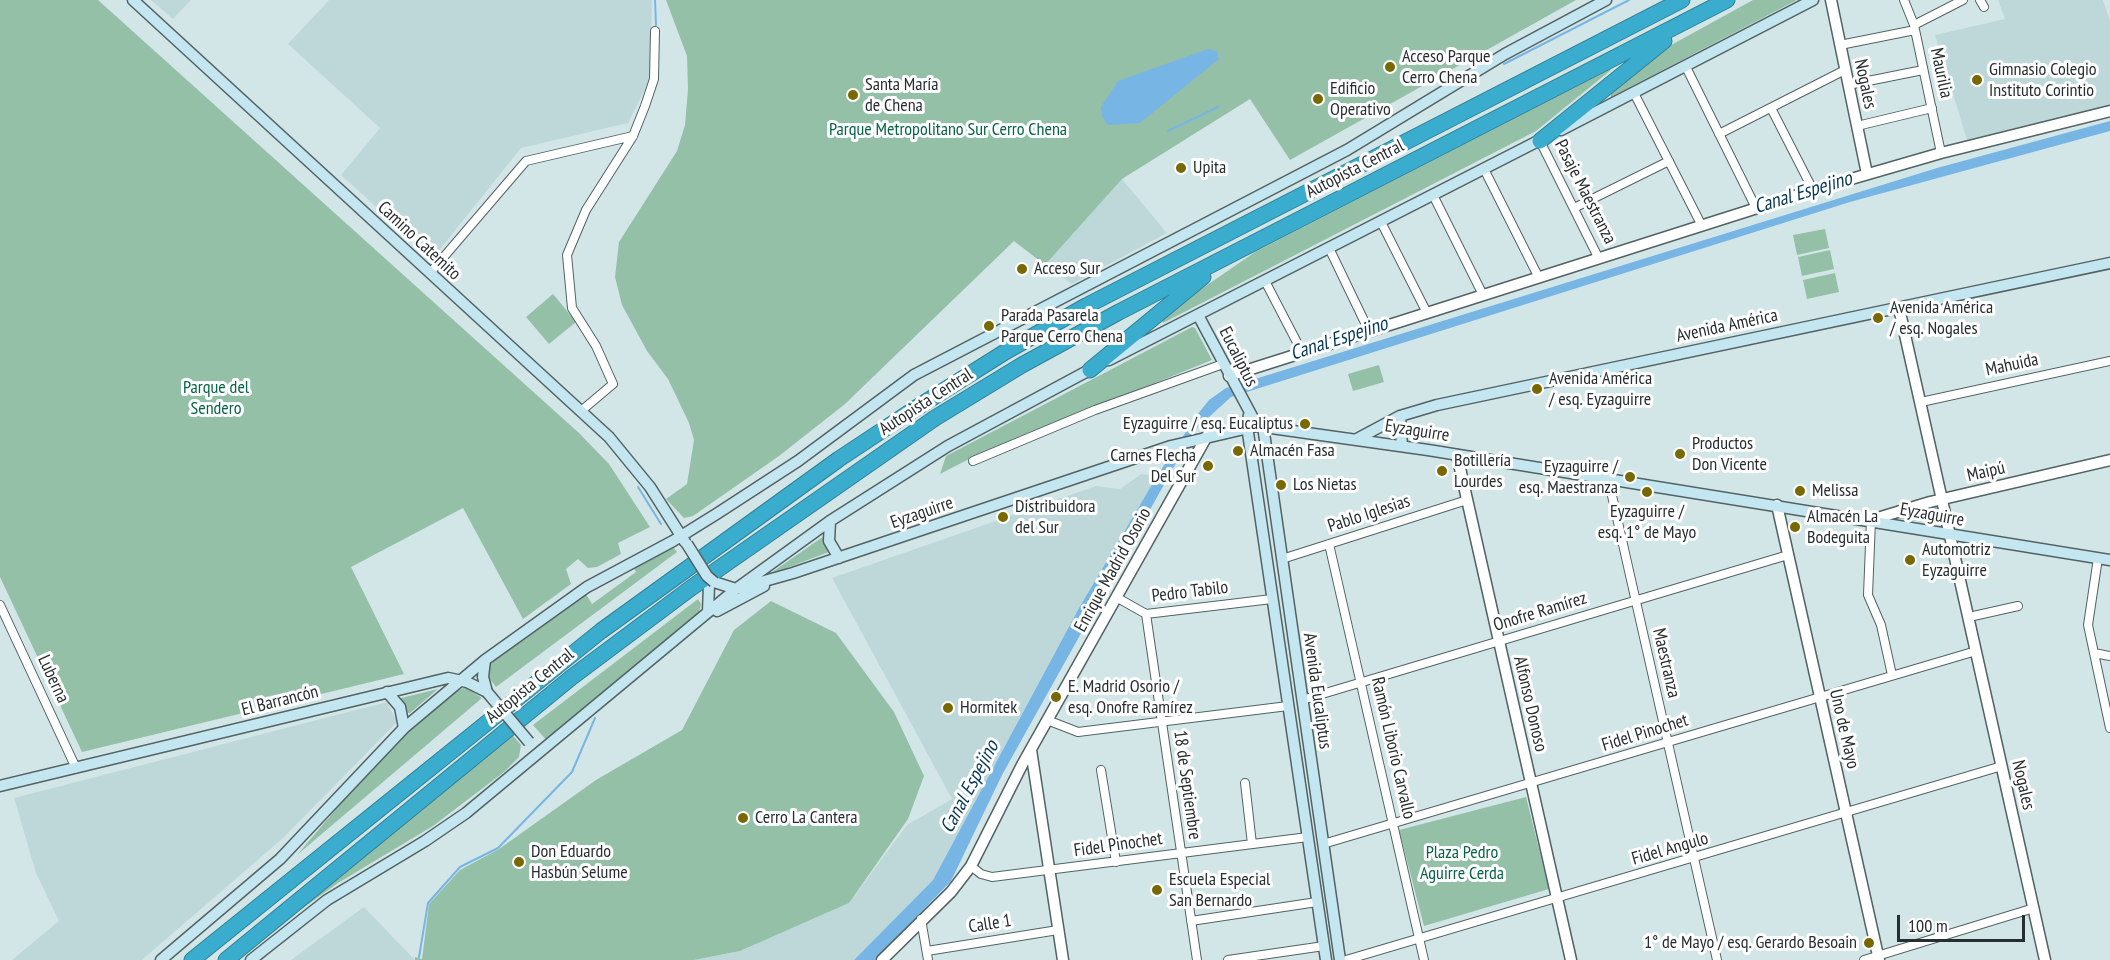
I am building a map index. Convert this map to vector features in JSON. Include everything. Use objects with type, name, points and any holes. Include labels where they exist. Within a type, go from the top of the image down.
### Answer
[{"type":"highway","name":"Autopista Central","points":[[192,960],[609,625],[913,410],[1005,352],[1096,301],[1682,0]]},
{"type":"highway","name":"Autopista Central","points":[[226,960],[572,677],[870,462],[944,413],[1041,354],[1727,0]]},
{"type":"highway","points":[[1540,141],[1583,108],[1641,58],[1703,12]]},
{"type":"highway","points":[[1090,370],[1186,290],[1246,247]]},
{"type":"main road","name":"Camino Catemito","points":[[133,0],[580,411],[630,460],[670,517],[710,581]]},
{"type":"main road","points":[[161,960],[297,843],[369,762],[404,728],[485,660],[587,586],[664,545],[684,540],[798,461],[914,375],[1347,150],[1505,54],[1606,0]]},
{"type":"main road","points":[[251,960],[327,900],[453,823],[736,589],[830,521],[948,446],[1090,370],[1813,0]]},
{"type":"main road","name":"Avenida América","points":[[1357,439],[1400,416],[1464,399],[2110,263]]},
{"type":"main road","name":"Eucaliptus","points":[[1198,315],[1243,402],[1248,421],[1263,426]]},
{"type":"main road","points":[[1400,416],[1402,446]]},
{"type":"main road","name":"Eyzaguirre","points":[[736,589],[839,558],[1248,421]]},
{"type":"main road","name":"Avenida Eucaliptus","points":[[1248,421],[1326,960]]},
{"type":"main road","name":"Eyzaguirre","points":[[1263,426],[1457,454],[2110,560]]},
{"type":"main road","name":"Avenida Eucaliptus","points":[[1263,426],[1340,960]]},
{"type":"main road","points":[[664,545],[670,533],[670,517]]},
{"type":"main road","points":[[830,521],[829,541],[839,558]]},
{"type":"main road","points":[[684,632],[732,603],[792,573]]},
{"type":"main road","points":[[708,612],[710,581],[736,589]]},
{"type":"main road","points":[[485,660],[483,687],[539,753]]},
{"type":"main road","name":"El Barrancón","points":[[0,786],[448,678],[483,687]]},
{"type":"main road","points":[[387,692],[400,707],[404,728]]},
{"type":"street","name":"Nogales","points":[[1831,0],[1867,174]]},
{"type":"street","name":"Maurilia","points":[[1904,0],[1915,28],[1941,153]]},
{"type":"street","points":[[1840,45],[1915,28],[1963,0]]},
{"type":"street","points":[[580,411],[613,384],[596,346],[572,308],[567,255],[586,210],[633,136],[654,79],[655,31]]},
{"type":"street","points":[[1686,67],[1756,208]]},
{"type":"street","points":[[1848,85],[1923,69]]},
{"type":"street","points":[[1719,134],[1845,70]]},
{"type":"street","points":[[1634,93],[1702,226]]},
{"type":"street","points":[[1771,108],[1813,190]]},
{"type":"street","points":[[1857,126],[1932,108]]},
{"type":"street","points":[[1231,379],[1302,352],[1813,190],[1941,153],[2110,111]]},
{"type":"street","points":[[430,273],[526,161],[633,136]]},
{"type":"street","name":"Pasaje Maestranza","points":[[1540,141],[1599,259]]},
{"type":"street","points":[[1574,208],[1669,161]]},
{"type":"street","points":[[1484,169],[1539,278]]},
{"type":"street","points":[[1433,195],[1483,295]]},
{"type":"street","points":[[1380,222],[1427,313]]},
{"type":"street","points":[[1329,248],[1369,331]]},
{"type":"street","points":[[1265,281],[1302,352]]},
{"type":"street","name":"Nogales","points":[[1899,308],[2045,960]]},
{"type":"street","name":"Mahuida","points":[[1920,402],[2110,361]]},
{"type":"street","points":[[973,461],[1095,410],[1223,364]]},
{"type":"street","name":"Enrique Madrid Osorio","points":[[882,960],[955,887],[971,866],[1047,720],[1202,438]]},
{"type":"street","name":"Alfonso Donoso","points":[[1457,454],[1571,960]]},
{"type":"street","name":"Maipú","points":[[1870,520],[1942,499],[2110,460]]},
{"type":"street","name":"Maestranza","points":[[1608,478],[1717,960]]},
{"type":"street","name":"Pablo Iglesias","points":[[1282,559],[1467,500]]},
{"type":"street","name":"Uno de Mayo","points":[[1777,505],[1879,958]]},
{"type":"street","points":[[1870,520],[1868,596],[1881,625],[1892,675]]},
{"type":"street","name":"Ramón Liborio Carvallo","points":[[1329,544],[1424,960]]},
{"type":"street","name":"Onofre Ramírez","points":[[1302,700],[1788,555]]},
{"type":"street","points":[[2098,558],[2088,620],[2110,728]]},
{"type":"street","name":"Pedro Tabilo","points":[[1116,597],[1146,614],[1272,599]]},
{"type":"street","name":"Luberna","points":[[0,605],[76,768]]},
{"type":"street","points":[[1969,617],[2018,606]]},
{"type":"street","name":"18 de Septiembre","points":[[1146,614],[1197,960]]},
{"type":"street","name":"Fidel Pinochet","points":[[1323,844],[1976,651]]},
{"type":"street","points":[[2094,653],[2110,656]]},
{"type":"street","points":[[1047,720],[1078,732],[1288,706]]},
{"type":"street","points":[[1031,750],[1063,960]]},
{"type":"street","name":"Fidel Angulo","points":[[1346,960],[1695,859],[2002,766]]},
{"type":"street","points":[[1014,784],[1033,768]]},
{"type":"street","points":[[1101,770],[1116,862]]},
{"type":"street","points":[[1245,783],[1252,844]]},
{"type":"street","name":"Fidel Pinochet","points":[[971,866],[981,874],[992,877],[1308,837]]},
{"type":"street","points":[[1191,921],[1317,902]]},
{"type":"street","points":[[1864,960],[1879,958],[2034,908]]},
{"type":"street","points":[[921,919],[928,956]]},
{"type":"street","name":"Calle 1","points":[[928,956],[1058,930]]},
{"type":"street","points":[[1228,960],[1324,946]]},
{"type":"shaded area","points":[[151,0],[191,0],[173,19]]},
{"type":"shaded area","points":[[329,0],[652,0],[650,79],[628,123],[521,148],[433,258],[341,175],[380,128],[288,44]]},
{"type":"shaded area","points":[[1998,0],[2103,0],[2110,21],[2110,105],[1967,140],[1935,35],[2005,19]]},
{"type":"shaded area","points":[[1122,179],[1167,233],[1072,284],[1045,265]]},
{"type":"shaded area","points":[[1141,474],[1157,476],[1079,608],[933,880],[854,960],[694,960],[740,951],[849,903],[907,825],[952,799],[832,578],[1096,486],[1120,489]]},
{"type":"shaded area","points":[[387,702],[397,722],[283,838],[142,960],[12,960],[59,921],[36,873],[14,798]]},
{"type":"shaded area","points":[[364,907],[415,960],[291,960]]},
{"type":"green space","name":"Parque del Sendero","points":[[0,0],[98,0],[579,433],[609,464],[650,527],[618,543],[621,554],[597,567],[588,568],[578,559],[566,569],[571,584],[523,619],[463,508],[351,567],[404,674],[82,752],[0,577]]},
{"type":"green space","name":"Parque Metropolitano Sur Cerro Chena","points":[[666,0],[1576,0],[1290,160],[1250,99],[1122,179],[1045,265],[1014,241],[845,404],[779,456],[693,516],[684,518],[666,499],[687,484],[694,440],[689,423],[668,379],[647,351],[622,305],[615,277],[619,242],[677,151],[685,125],[688,89],[687,56]]},
{"type":"green space","points":[[1753,0],[1797,0],[1611,97],[1610,90],[1653,55]]},
{"type":"green space","points":[[1610,69],[1536,131],[1163,323],[1161,317],[1255,252]]},
{"type":"green space","points":[[1825,229],[1829,248],[1797,255],[1793,235]]},
{"type":"green space","points":[[1830,250],[1834,269],[1802,276],[1798,257]]},
{"type":"green space","points":[[1835,273],[1839,292],[1807,299],[1803,280]]},
{"type":"green space","points":[[553,294],[576,322],[549,344],[526,317]]},
{"type":"green space","points":[[1192,327],[1195,328],[1212,360],[975,456],[940,474],[946,456]]},
{"type":"green space","points":[[1379,365],[1384,382],[1353,391],[1348,374]]},
{"type":"green space","points":[[1935,504],[1939,506],[1942,521],[1938,524],[1895,518]]},
{"type":"green space","points":[[824,536],[829,552],[768,575]]},
{"type":"green space","points":[[673,547],[677,552],[496,687],[489,678],[489,661],[584,591],[592,604],[636,572],[631,564]]},
{"type":"green space","points":[[698,599],[701,604],[699,614],[548,742],[533,725]]},
{"type":"green space","points":[[771,601],[836,633],[894,712],[924,776],[908,819],[849,903],[740,951],[694,960],[415,960],[415,957],[422,959],[429,904],[460,870],[499,849],[596,780],[682,730],[734,630]]},
{"type":"green space","points":[[465,687],[482,698],[297,855],[383,754],[452,694]]},
{"type":"green space","points":[[438,689],[410,713],[407,713],[401,698]]},
{"type":"green space","points":[[509,731],[521,745],[519,757],[504,772],[433,826],[338,883],[289,918]]},
{"type":"green space","name":"Plaza Pedro Aguirre Cerda","points":[[1526,797],[1549,889],[1424,926],[1399,830]]},
{"type":"water","points":[[1208,49],[1217,51],[1219,59],[1140,123],[1108,125],[1102,117],[1101,107],[1118,81]]},
{"type":"water","points":[[2110,121],[2110,131],[1850,202],[1231,397],[1198,427],[1185,447],[1002,775],[951,881],[875,960],[854,960],[933,880],[1079,608],[1157,476],[1197,415],[1209,400],[1226,388],[1937,168]]},
{"type":"waterway","name":"Canal Espejino","points":[[655,0],[656,25]]},
{"type":"waterway","points":[[1504,64],[1629,0]]},
{"type":"waterway","points":[[1168,131],[1218,107]]},
{"type":"waterway","points":[[638,487],[661,524]]},
{"type":"waterway","name":"Canal Espejino","points":[[419,957],[428,903],[460,867],[498,848],[572,772],[595,718]]},
{"type":"place","name":"Acceso Parque Cerro Chena","points":[[1390,67]]},
{"type":"place","name":"Gimnasio Colegio Instituto Corintio","points":[[1977,80]]},
{"type":"place","name":"Santa María de Chena","points":[[853,95]]},
{"type":"place","name":"Edificio Operativo","points":[[1318,99]]},
{"type":"place","name":"Upita","points":[[1181,168]]},
{"type":"place","name":"Acceso Sur","points":[[1022,269]]},
{"type":"place","name":"Avenida América / esq. Nogales","points":[[1878,318]]},
{"type":"place","name":"Parada Pasarela Parque Cerro Chena","points":[[989,326]]},
{"type":"place","name":"Avenida América / esq. Eyzaguirre","points":[[1537,389]]},
{"type":"place","name":"Eyzaguirre / esq. Eucaliptus","points":[[1305,424]]},
{"type":"place","name":"Almacén Fasa","points":[[1238,451]]},
{"type":"place","name":"Productos Don Vicente","points":[[1680,454]]},
{"type":"place","name":"Carnes Flecha Del Sur","points":[[1208,466]]},
{"type":"place","name":"Botillería Lourdes","points":[[1442,471]]},
{"type":"place","name":"Eyzaguirre / esq. Maestranza","points":[[1630,477]]},
{"type":"place","name":"Los Nietas","points":[[1281,485]]},
{"type":"place","name":"Melissa","points":[[1800,491]]},
{"type":"place","name":"Eyzaguirre / esq. 1° de Mayo","points":[[1647,492]]},
{"type":"place","name":"Distribuidora del Sur","points":[[1003,517]]},
{"type":"place","name":"Almacén La Bodeguita","points":[[1795,527]]},
{"type":"place","name":"Automotriz Eyzaguirre","points":[[1910,560]]},
{"type":"place","name":"E. Madrid Osorio / esq. Onofre Ramírez","points":[[1056,697]]},
{"type":"place","name":"Hormitek","points":[[948,708]]},
{"type":"place","name":"Cerro La Cantera","points":[[743,818]]},
{"type":"place","name":"Don Eduardo Hasbún Selume","points":[[519,862]]},
{"type":"place","name":"Escuela Especial San Bernardo","points":[[1157,890]]},
{"type":"place","name":"1° de Mayo / esq. Gerardo Besoain","points":[[1869,943]]}]
